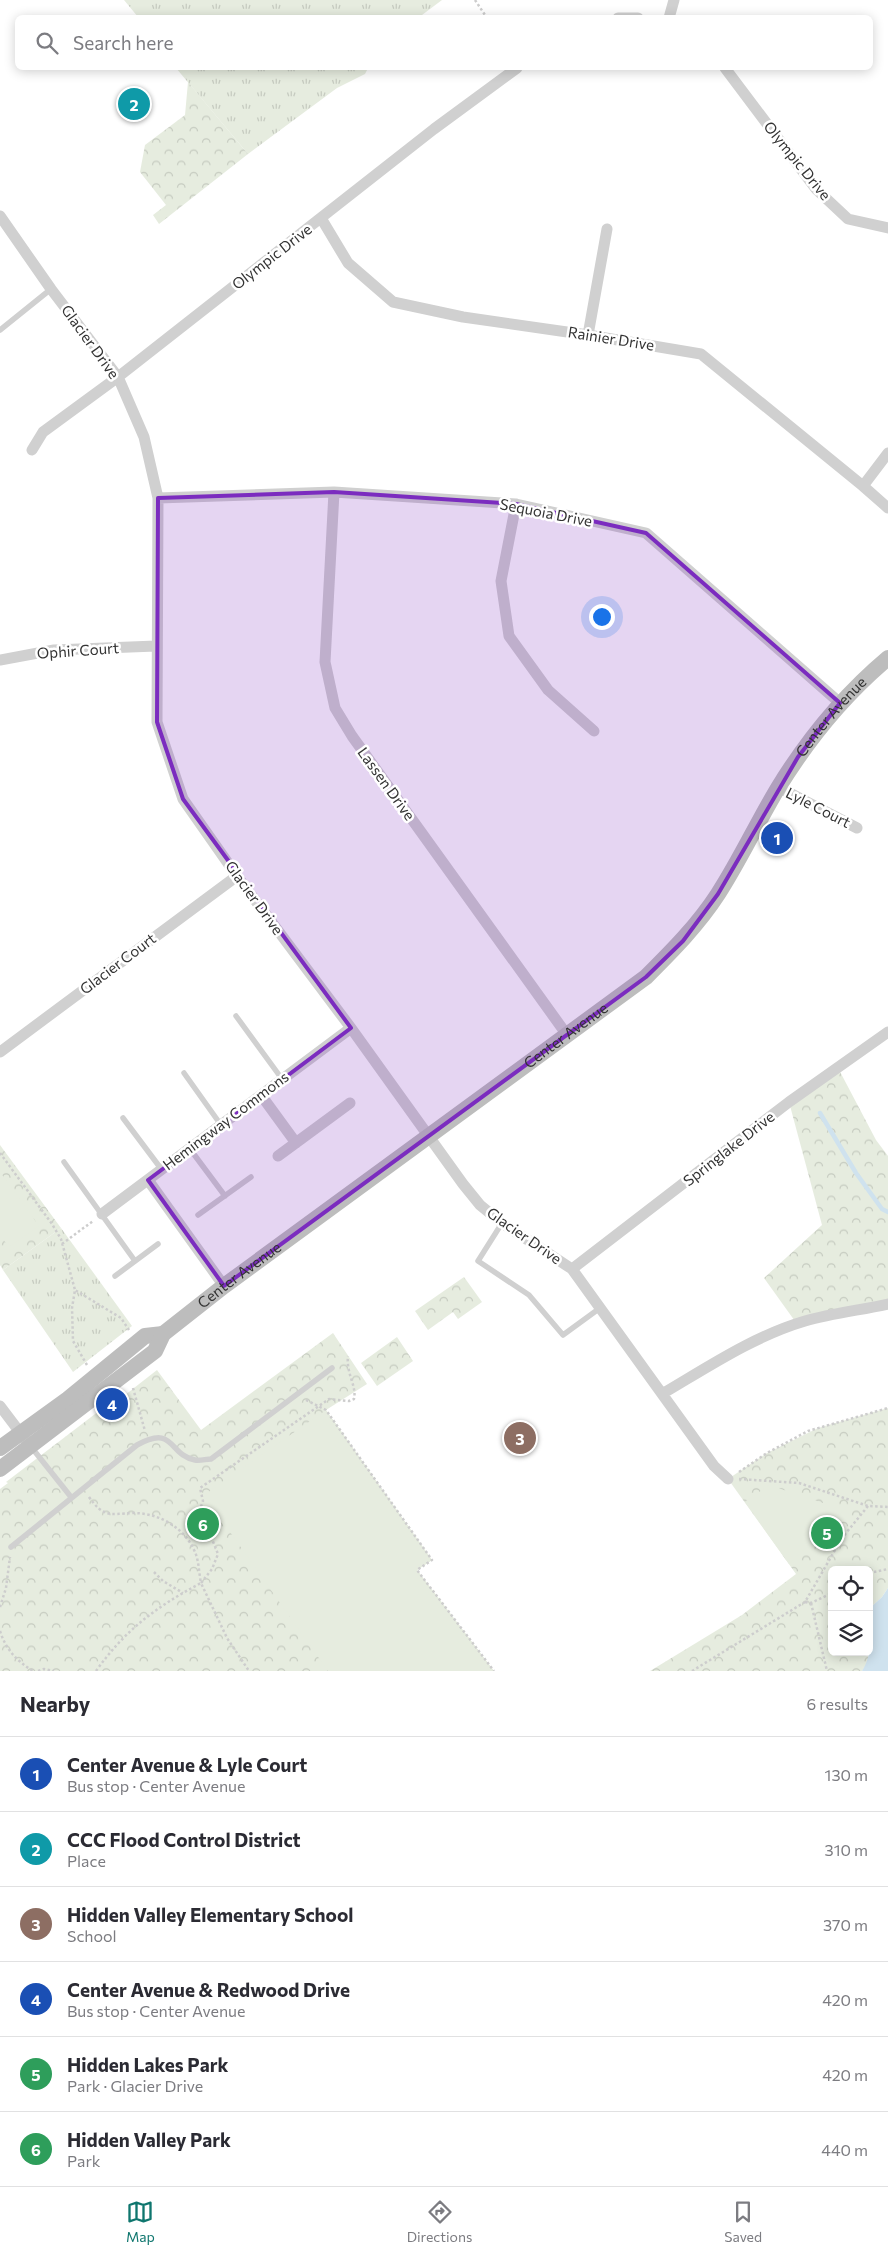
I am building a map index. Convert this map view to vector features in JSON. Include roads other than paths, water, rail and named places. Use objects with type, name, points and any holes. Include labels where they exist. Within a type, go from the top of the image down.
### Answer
[{"type":"street","points":[[670,15],[674,0]]},
{"type":"street","name":"Olympic Drive","points":[[32,450],[43,432],[118,377],[434,129],[514,70]]},
{"type":"street","name":"Olympic Drive","points":[[727,70],[816,189],[848,219],[888,228]]},
{"type":"street","name":"Glacier Drive","points":[[0,216],[51,289],[118,377],[144,437],[158,498],[157,722],[183,798],[237,876],[480,1205],[502,1223],[572,1269],[714,1466],[728,1479]]},
{"type":"street","name":"Rainier Drive","points":[[321,218],[348,263],[393,302],[463,317],[701,354],[888,508]]},
{"type":"street","points":[[588,335],[608,229]]},
{"type":"street","points":[[863,486],[888,453]]},
{"type":"street","name":"Sequoia Drive","points":[[158,498],[334,492],[516,504],[646,533],[840,703]]},
{"type":"street","name":"Lassen Drive","points":[[334,492],[325,662],[335,708],[352,736],[566,1035]]},
{"type":"street","points":[[516,504],[501,581],[509,636],[548,690],[594,731]]},
{"type":"street","name":"Ophir Court","points":[[0,660],[54,650],[156,646]]},
{"type":"street","name":"Center Avenue","points":[[0,1448],[26,1440],[128,1372],[155,1350],[163,1334],[224,1286],[646,977],[682,941],[718,894],[778,788],[803,750],[840,703],[888,658]]},
{"type":"street","name":"Lyle Court","points":[[778,788],[857,828]]},
{"type":"street","name":"Glacier Court","points":[[0,1052],[237,876]]},
{"type":"street","name":"Hemingway Commons","points":[[102,1214],[351,1028]]},
{"type":"street","name":"Springlake Drive","points":[[572,1269],[789,1102],[888,1032]]},
{"type":"street","points":[[261,1095],[296,1143]]},
{"type":"street","points":[[278,1156],[350,1104]]},
{"type":"street","points":[[148,1180],[224,1286]]},
{"type":"street","points":[[662,1394],[749,1343],[806,1320],[888,1304]]},
{"type":"street","name":"Center Avenue","points":[[0,1469],[26,1440],[93,1376],[145,1336],[163,1334]]},
{"type":"street","points":[[0,1406],[26,1440]]},
{"type":"lane","points":[[0,330],[51,289]]},
{"type":"lane","points":[[236,1016],[282,1079]]},
{"type":"lane","points":[[184,1073],[221,1125]]},
{"type":"lane","points":[[124,1118],[162,1170]]},
{"type":"lane","points":[[190,1148],[225,1196]]},
{"type":"lane","points":[[64,1162],[135,1260]]},
{"type":"lane","points":[[198,1215],[251,1177]]},
{"type":"lane","points":[[502,1223],[478,1261],[530,1295],[563,1335],[600,1308]]},
{"type":"lane","points":[[115,1276],[158,1244]]},
{"type":"lane","points":[[11,1547],[137,1445],[152,1437],[164,1438],[185,1457],[197,1461],[211,1459],[332,1368]]},
{"type":"lane","points":[[26,1440],[71,1498]]},
{"type":"water","points":[[888,1588],[888,1671],[862,1671],[868,1656],[873,1656],[873,1605]]},
{"type":"waterway","points":[[820,1113],[856,1173],[882,1209],[888,1212]]},
{"type":"place","name":"CCC Flood Control District","points":[[134,104]]},
{"type":"place","name":"Center Avenue & Lyle Court","points":[[777,838]]},
{"type":"place","name":"Center Avenue & Redwood Drive","points":[[112,1404]]},
{"type":"place","name":"Hidden Valley Elementary School","points":[[520,1438]]},
{"type":"place","name":"Hidden Valley Park","points":[[203,1524]]},
{"type":"place","name":"Hidden Lakes Park","points":[[827,1533]]}]
